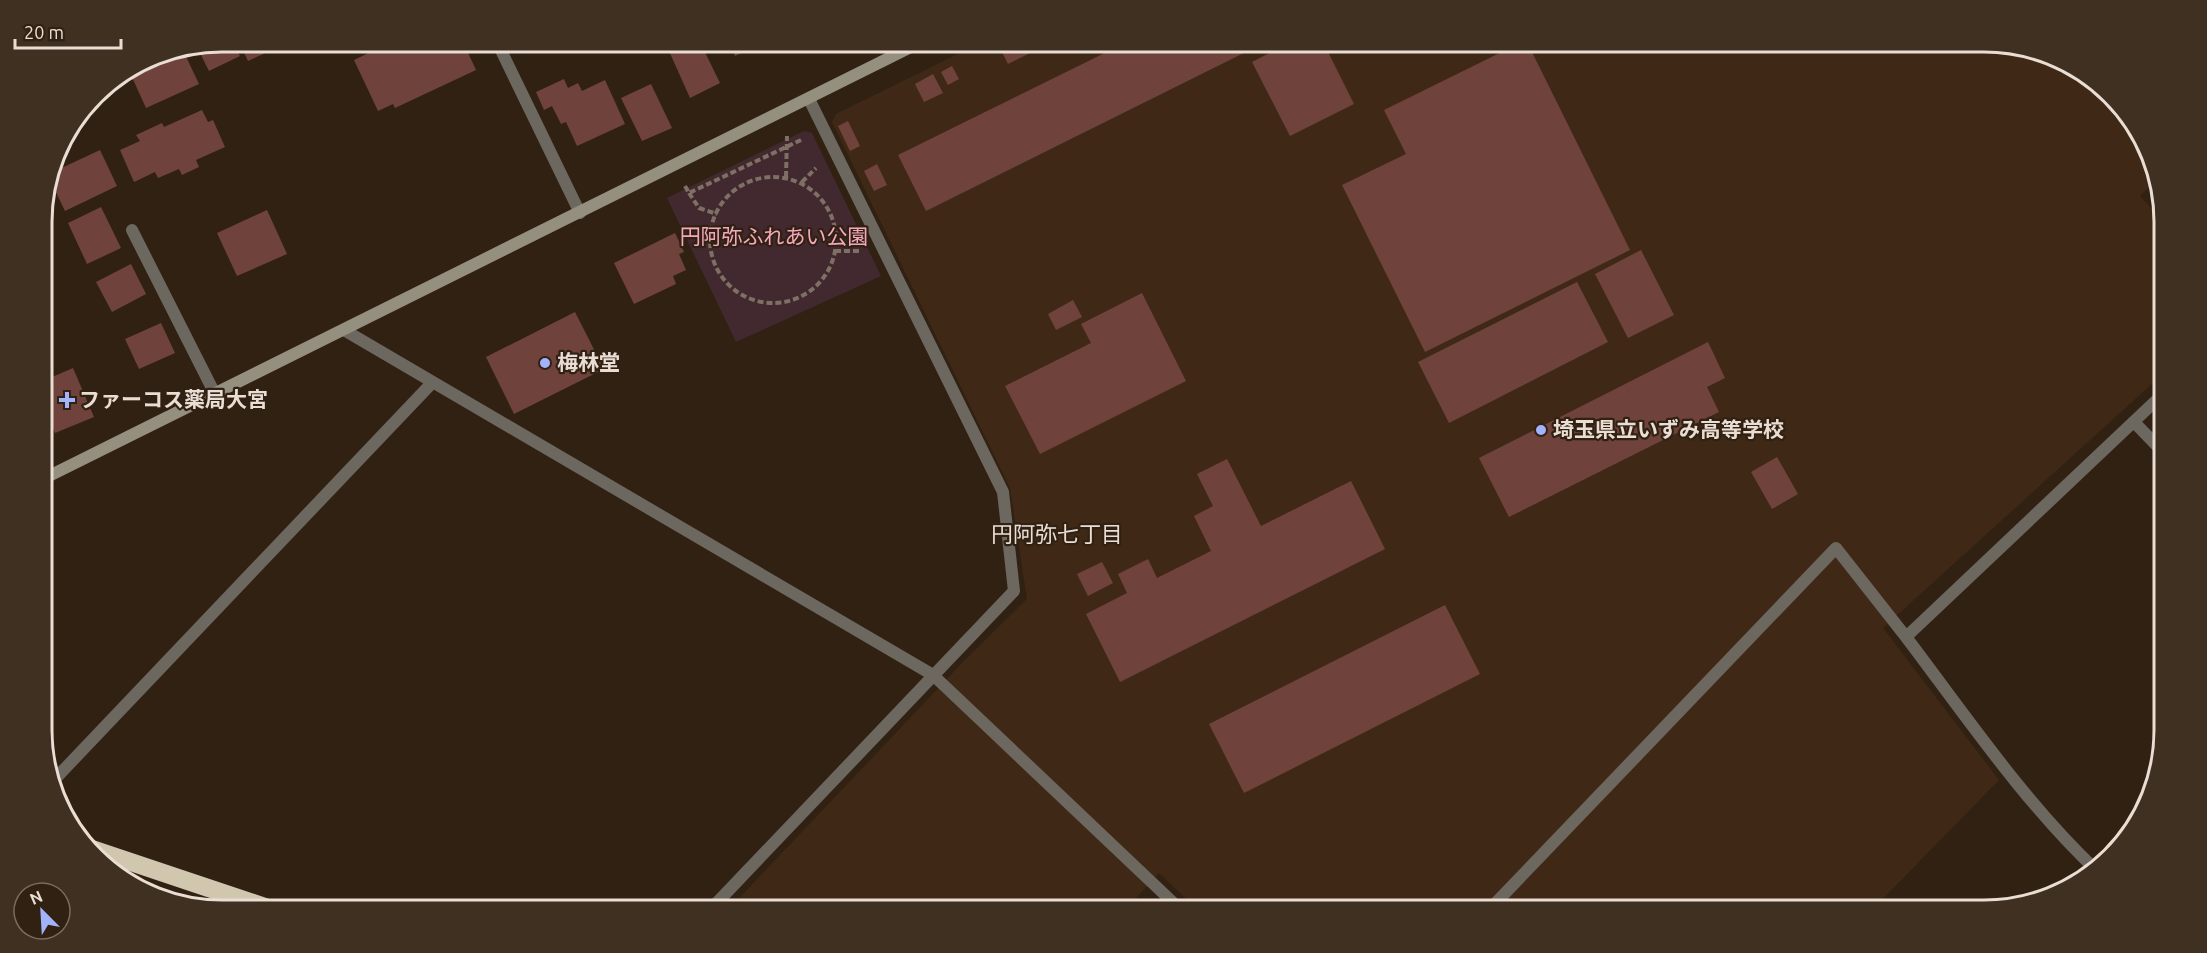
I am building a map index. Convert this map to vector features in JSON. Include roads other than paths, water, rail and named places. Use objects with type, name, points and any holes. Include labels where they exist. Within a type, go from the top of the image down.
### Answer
[{"type":"highway","points":[[105,853],[244,900]]},
{"type":"street","points":[[502,53],[580,213]]},
{"type":"street","points":[[52,474],[900,53]]},
{"type":"street","points":[[719,900],[1014,591],[1003,492],[809,99]]},
{"type":"street","points":[[132,230],[215,394]]},
{"type":"street","points":[[344,330],[431,384],[933,675],[1170,900]]},
{"type":"street","points":[[58,776],[431,384]]},
{"type":"street","points":[[1906,637],[2154,403]]},
{"type":"street","points":[[2134,422],[2154,443]]},
{"type":"street","points":[[1499,900],[1836,548],[2005,767],[2075,851],[2089,864]]},
{"type":"place","name":"梅林堂","points":[[545,363]]},
{"type":"place","name":"ファーコス薬局大宮","points":[[67,400]]},
{"type":"place","name":"埼玉県立いずみ高等学校","points":[[1541,430]]},
{"type":"district","name":"円阿弥七丁目","points":[[1057,534]]},
{"type":"park label","name":"円阿弥ふれあい公園","points":[[774,237]]}]
